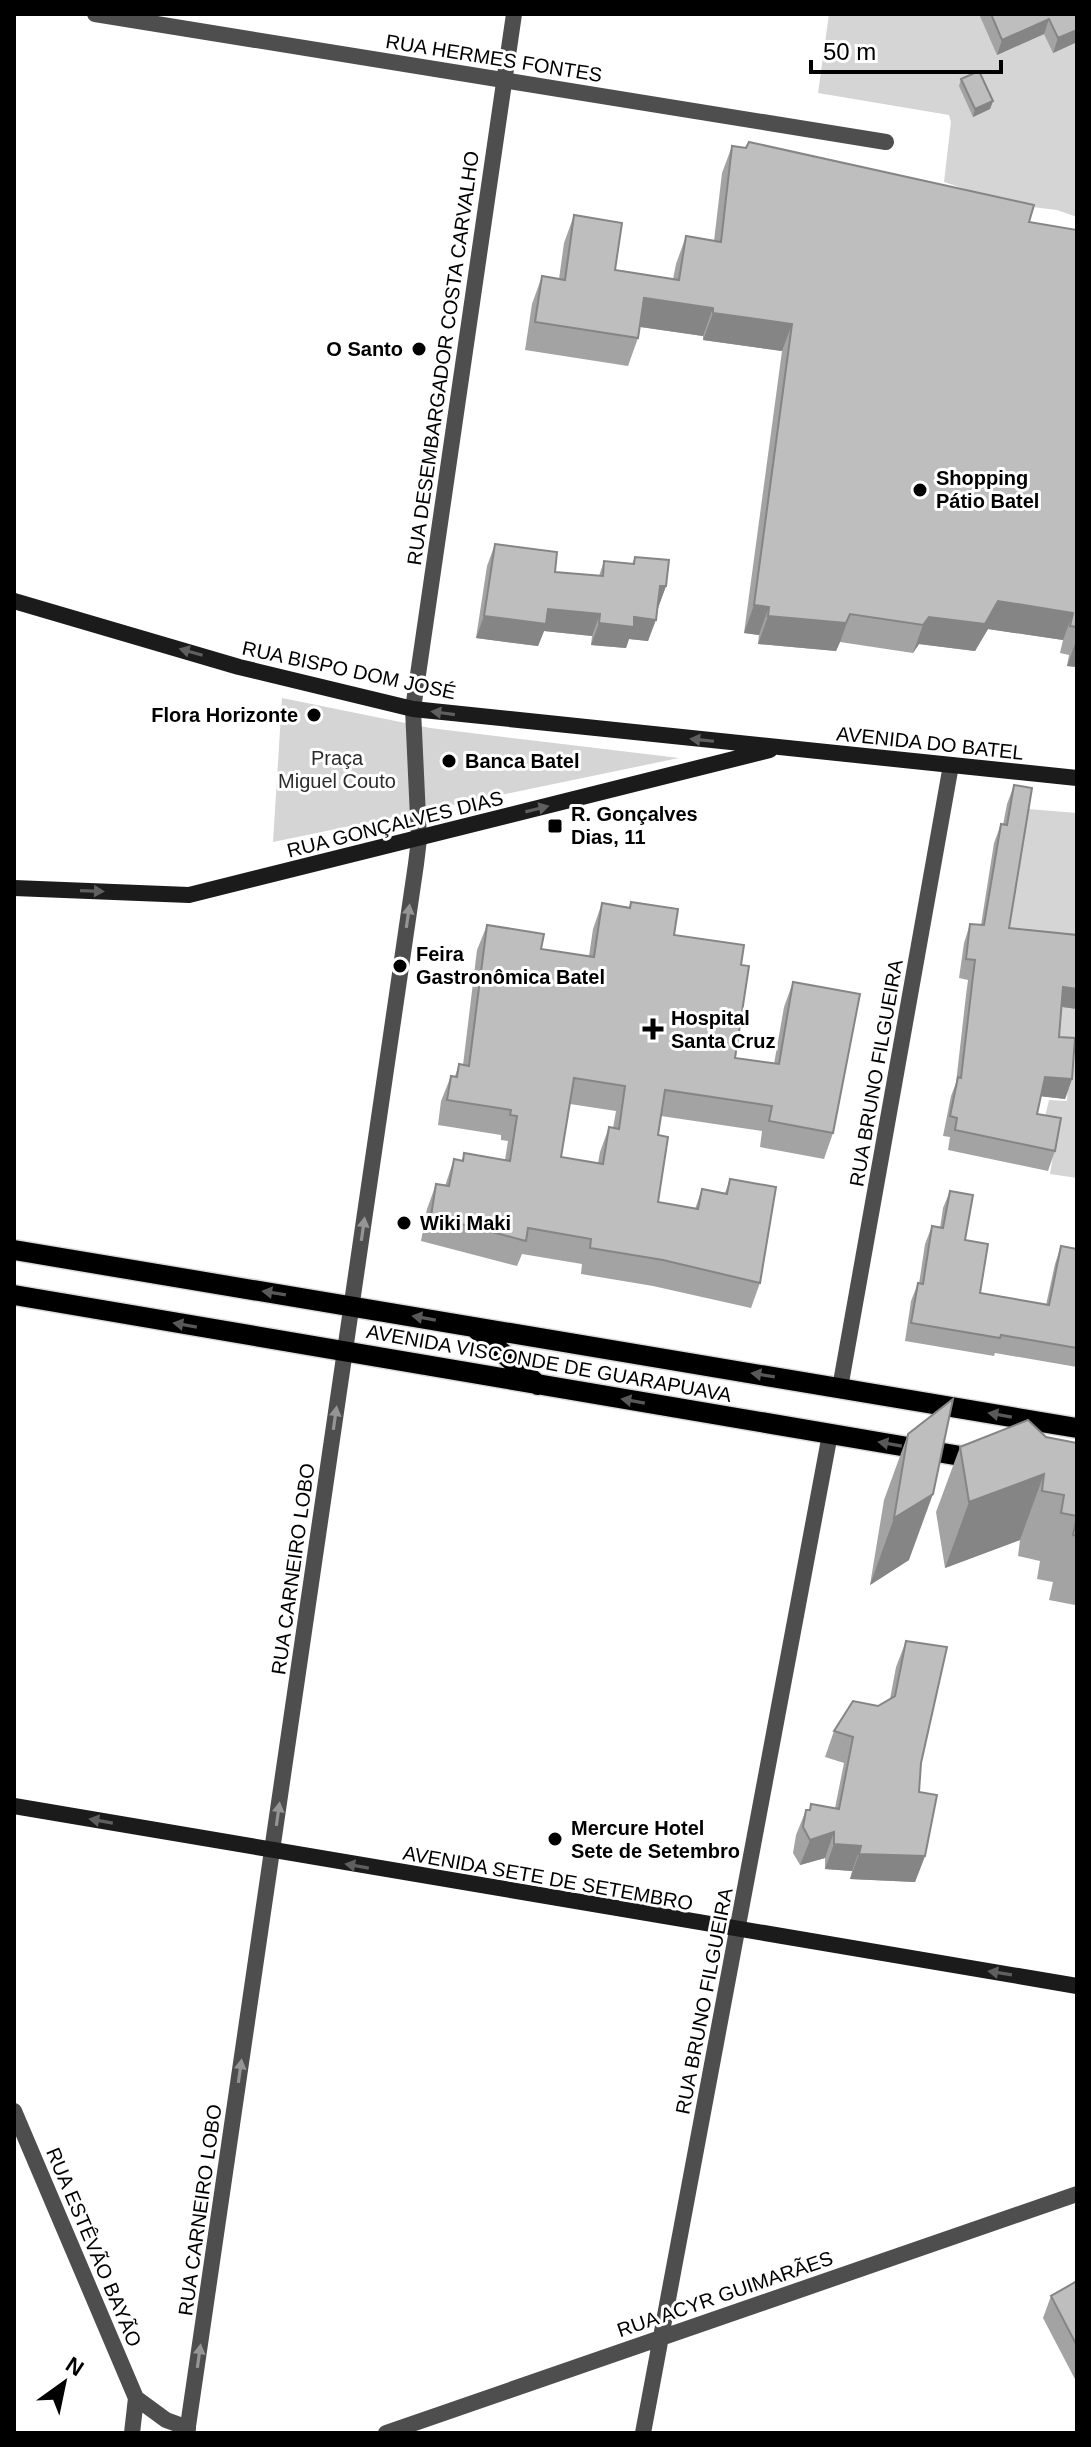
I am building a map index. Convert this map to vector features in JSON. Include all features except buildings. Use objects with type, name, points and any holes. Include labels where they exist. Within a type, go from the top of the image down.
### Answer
[{"type":"main road","name":"RUA BISPO DOM JOSÉ","points":[[14,601],[239,667],[413,709],[779,748]]},
{"type":"main road","name":"AVENIDA DO BATEL","points":[[779,748],[1077,778]]},
{"type":"main road","name":"RUA GONÇALVES DIAS","points":[[14,888],[189,895],[779,748]]},
{"type":"main road","name":"AVENIDA VISCONDE DE GUARAPUAVA","points":[[14,1250],[1077,1428]]},
{"type":"main road","name":"AVENIDA VISCONDE DE GUARAPUAVA","points":[[14,1295],[1000,1463]]},
{"type":"main road","points":[[474,1327],[538,1385]]},
{"type":"main road","name":"AVENIDA SETE DE SETEMBRO","points":[[14,1806],[1077,1986]]},
{"type":"street","name":"RUA HERMES FONTES","points":[[95,14],[886,142]]},
{"type":"street","name":"RUA DESEMBARGADOR COSTA CARVALHO","points":[[413,709],[514,14]]},
{"type":"street","name":"RUA CARNEIRO LOBO","points":[[188,2431],[419,839],[413,709]]},
{"type":"street","name":"RUA BRUNO FILGUEIRA","points":[[840,1388],[951,765]]},
{"type":"street","name":"RUA BRUNO FILGUEIRA","points":[[643,2433],[830,1434]]},
{"type":"street","name":"RUA ESTÊVÃO BAYÃO","points":[[14,2111],[136,2398],[132,2433]]},
{"type":"street","name":"RUA ACYR GUIMARÃES","points":[[386,2433],[1077,2194]]},
{"type":"street","points":[[136,2398],[166,2420],[188,2431]]},
{"type":"green space","points":[[829,14],[1077,14],[1077,217],[1057,210],[1009,204],[944,182],[951,122],[949,115],[818,93]]},
{"type":"green space","name":"Praça Miguel Couto","points":[[282,698],[430,728],[679,758],[273,842]]},
{"type":"green space","points":[[1028,809],[1077,813],[1077,1178],[1050,1174],[1056,1137],[1041,1133],[1049,1100],[1067,1101],[1069,1055],[1006,946]]},
{"type":"place","name":"O Santo","points":[[419,349]]},
{"type":"place","name":"Shopping Pátio Batel","points":[[920,490]]},
{"type":"place","name":"Flora Horizonte","points":[[314,715]]},
{"type":"place","name":"Banca Batel","points":[[449,761]]},
{"type":"place","name":"R. Gonçalves Dias, 11","points":[[555,826]]},
{"type":"place","name":"Feira Gastronômica Batel","points":[[400,966]]},
{"type":"place","name":"Hospital Santa Cruz","points":[[653,1029]]},
{"type":"place","name":"Wiki Maki","points":[[404,1223]]},
{"type":"place","name":"Mercure Hotel Sete de Setembro","points":[[555,1839]]}]
